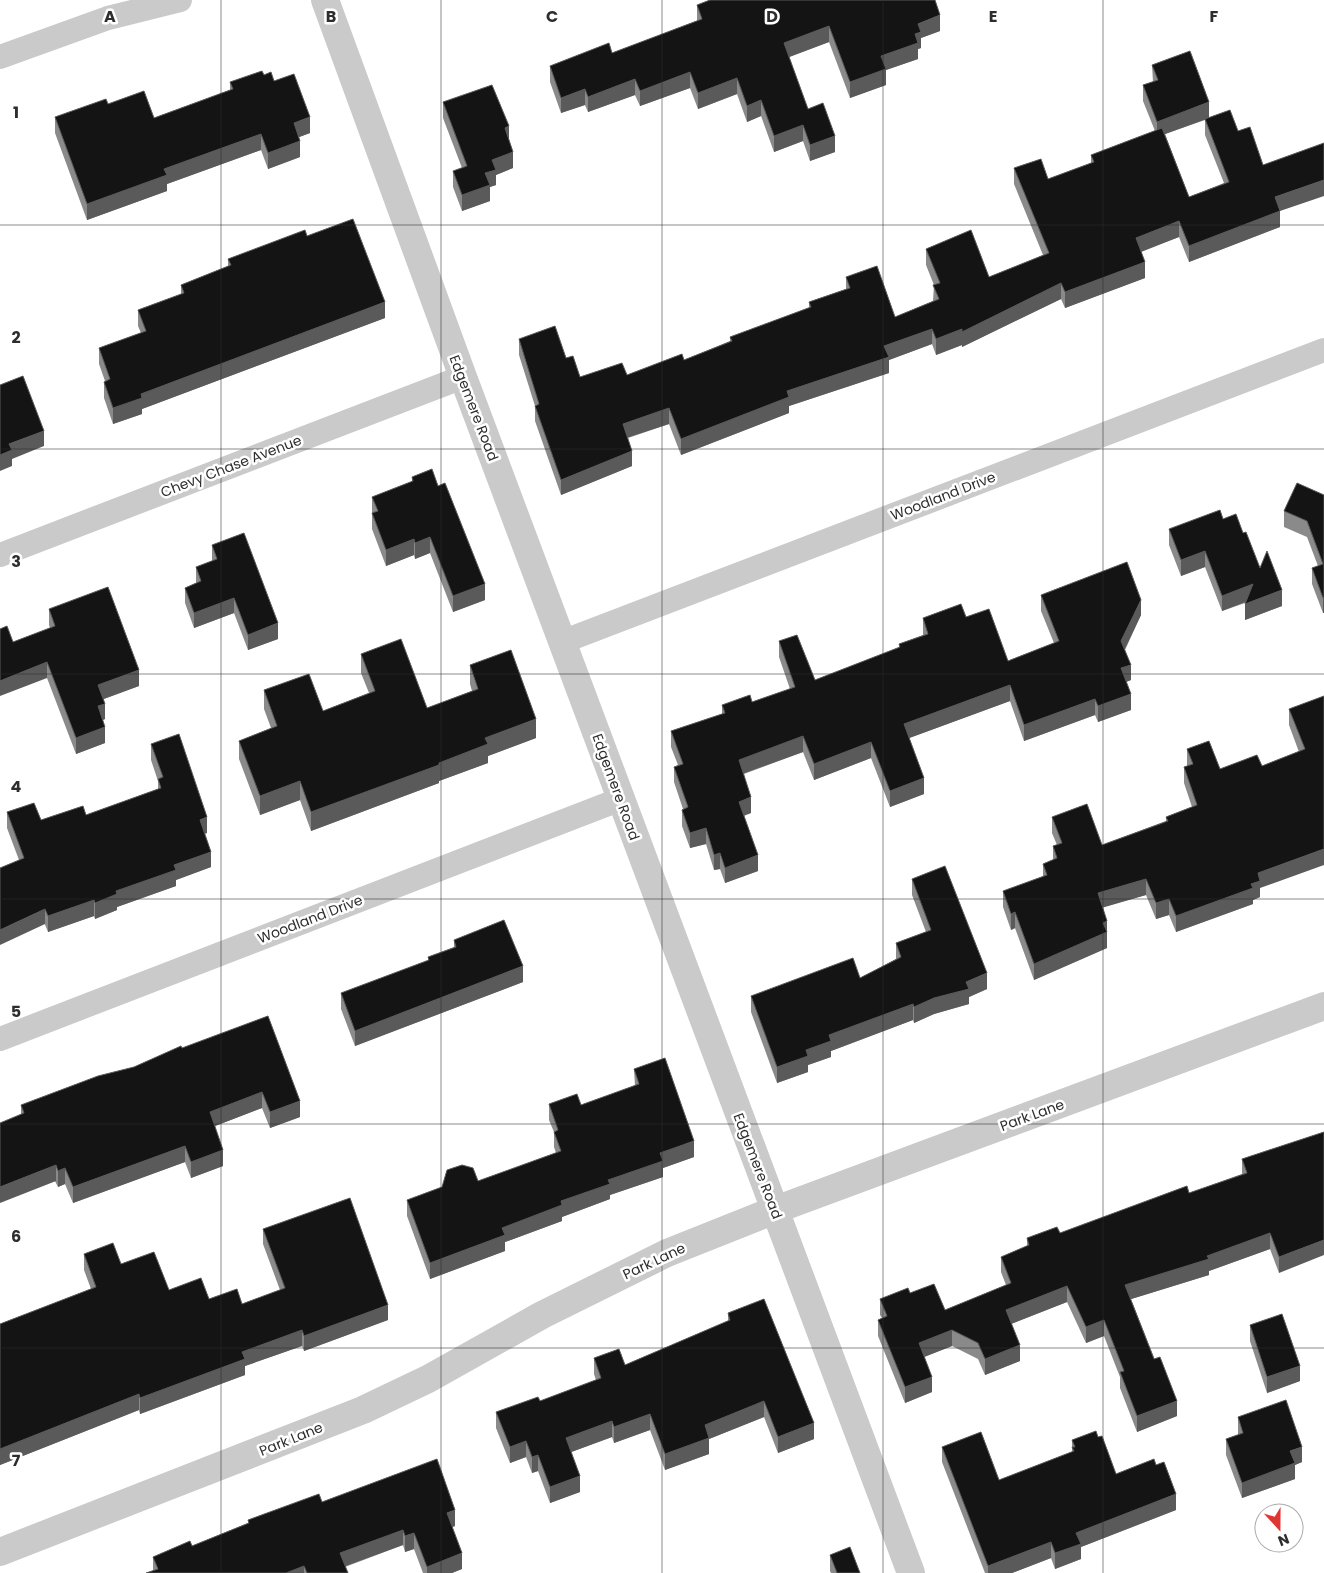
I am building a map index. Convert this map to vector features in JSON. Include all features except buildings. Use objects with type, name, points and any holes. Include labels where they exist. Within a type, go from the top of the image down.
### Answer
[{"type":"street","points":[[0,57],[108,18],[180,0]]},
{"type":"street","name":"Edgemere Road","points":[[326,0],[462,377],[911,1573]]},
{"type":"street","name":"Woodland Drive","points":[[562,642],[1324,350]]},
{"type":"street","name":"Chevy Chase Avenue","points":[[0,555],[462,377]]},
{"type":"street","name":"Woodland Drive","points":[[0,1039],[621,799]]},
{"type":"street","name":"Park Lane","points":[[0,1552],[363,1410],[428,1378],[542,1315],[667,1253],[775,1210],[1324,1006]]}]
